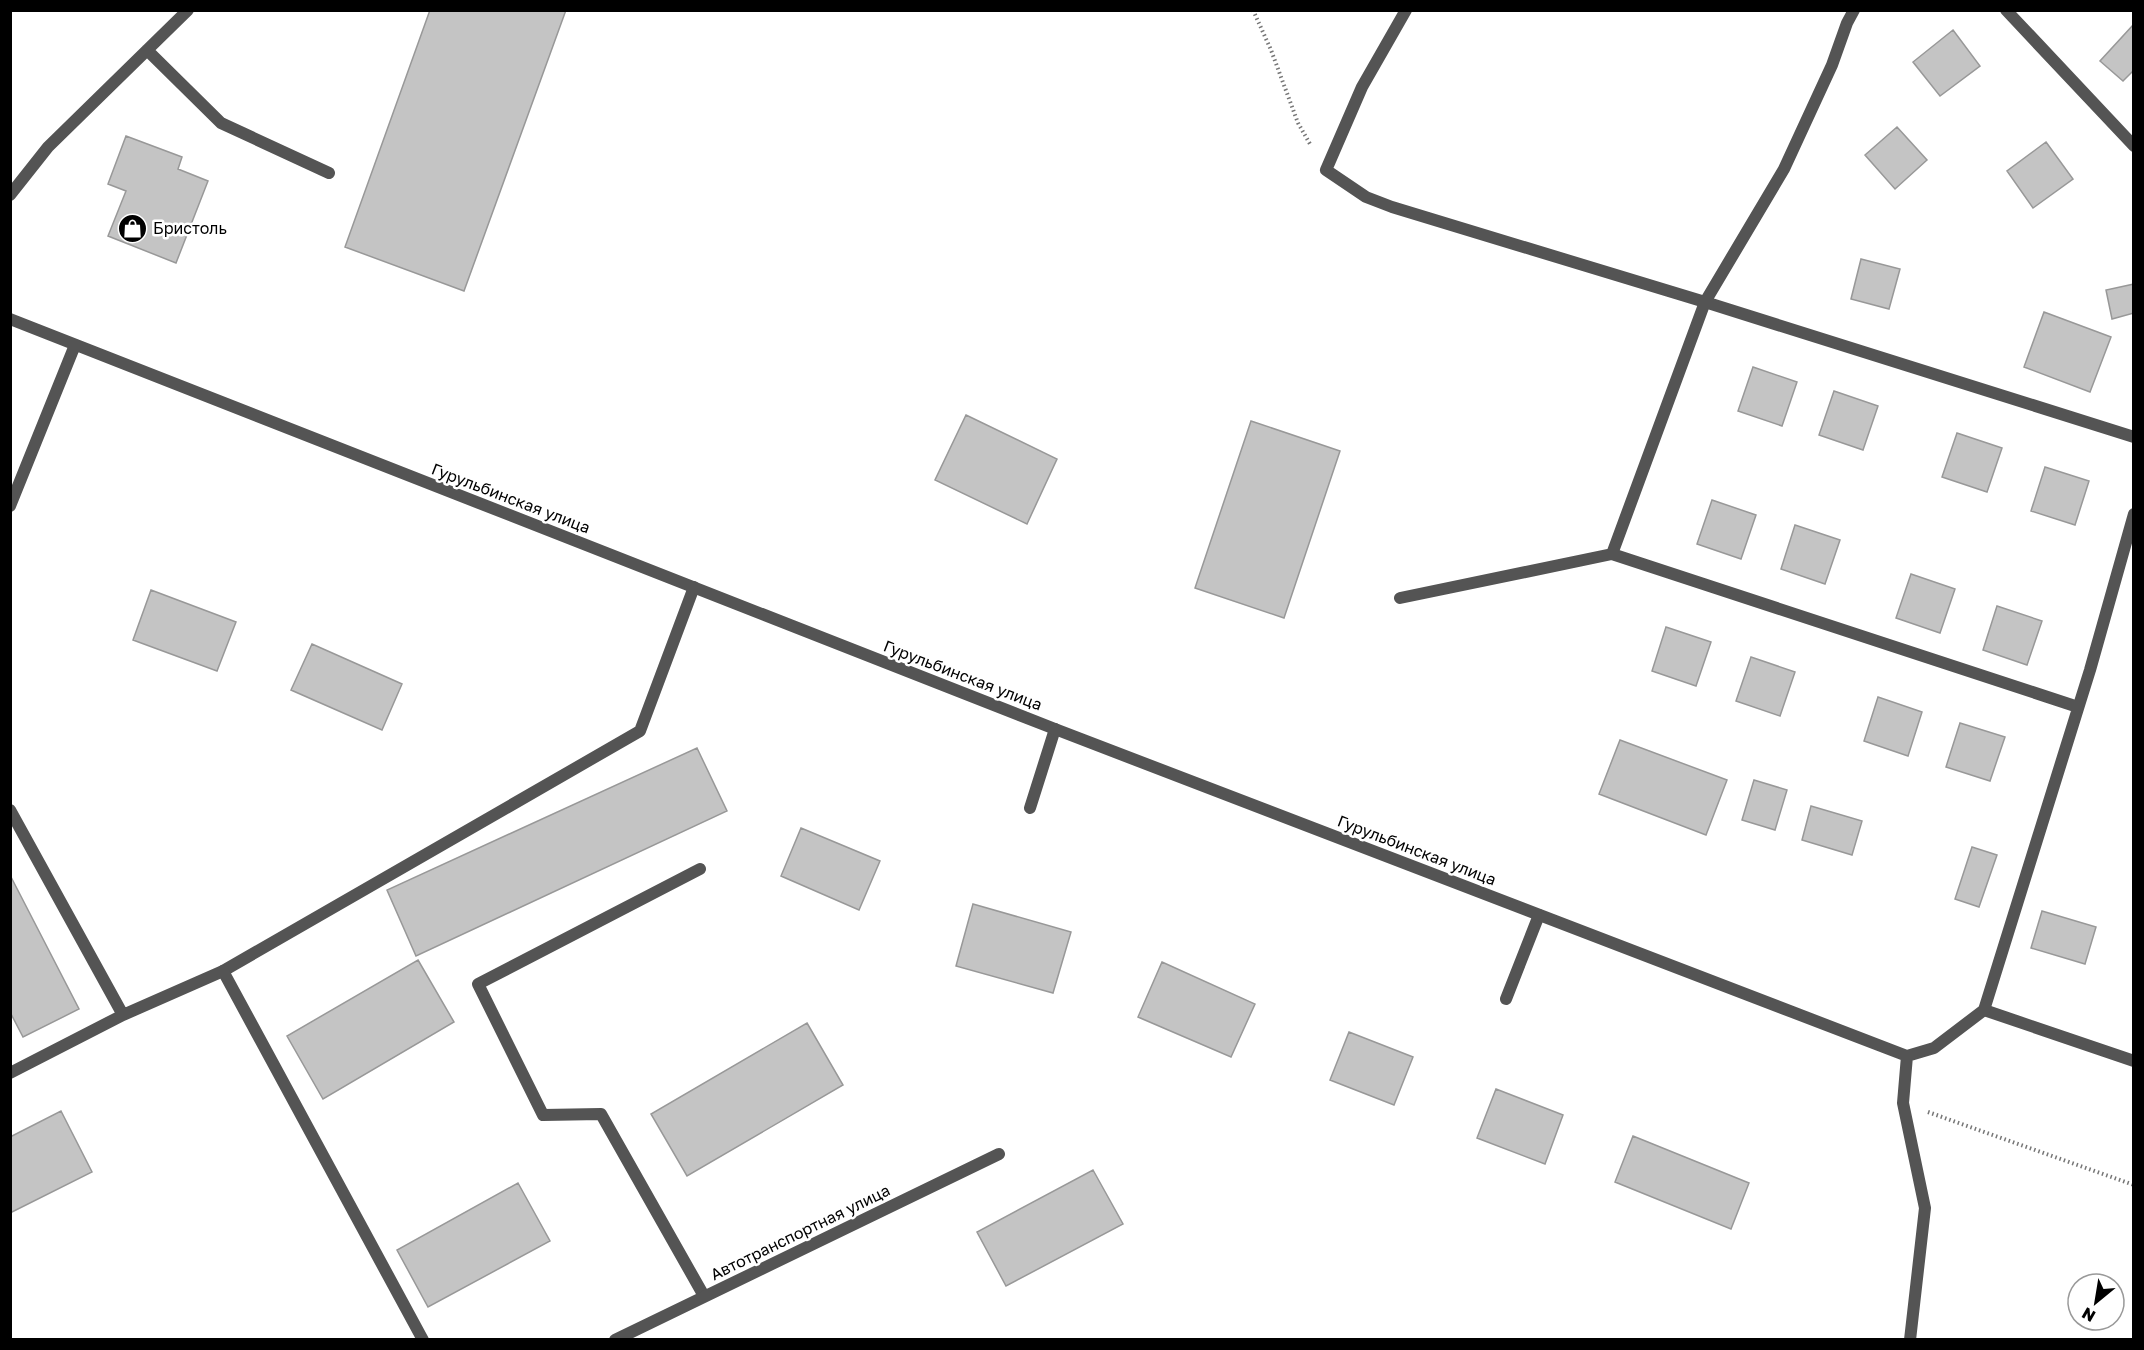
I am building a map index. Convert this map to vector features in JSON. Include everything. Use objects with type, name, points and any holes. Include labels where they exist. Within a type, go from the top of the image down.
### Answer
[{"type":"street","points":[[10,195],[48,147],[188,10]]},
{"type":"street","points":[[1406,10],[1362,87],[1326,170],[1366,197],[2133,437]]},
{"type":"street","points":[[1612,554],[1705,302],[1784,169],[1832,65],[1854,10]]},
{"type":"street","points":[[2006,10],[2133,146]]},
{"type":"street","points":[[147,50],[221,123],[328,173]]},
{"type":"street","name":"Гурульбинская улица","points":[[10,319],[1054,729],[1906,1056]]},
{"type":"street","points":[[10,506],[75,345]]},
{"type":"street","points":[[1910,1340],[1925,1208],[1903,1103],[1906,1056],[1934,1048],[1984,1010],[2078,707],[2133,514]]},
{"type":"street","points":[[1400,598],[1612,554],[2078,707]]},
{"type":"street","points":[[10,1073],[123,1015],[223,971],[640,731],[694,587]]},
{"type":"street","points":[[1030,808],[1054,729]]},
{"type":"street","points":[[10,810],[123,1015]]},
{"type":"street","points":[[700,869],[478,984],[543,1115],[601,1114],[704,1296]]},
{"type":"street","points":[[1506,999],[1539,915]]},
{"type":"street","points":[[223,971],[423,1340]]},
{"type":"street","points":[[1984,1010],[2132,1057]]},
{"type":"street","name":"Автотранспортная улица","points":[[615,1340],[999,1154]]},
{"type":"path","points":[[1253,10],[1271,50],[1298,123],[1326,170]]},
{"type":"path","points":[[1903,1103],[2133,1185]]},
{"type":"building","points":[[430,10],[566,10],[464,291],[345,247]]},
{"type":"building","points":[[2134,24],[2134,70],[2123,81],[2100,61]]},
{"type":"building","points":[[1953,30],[1980,66],[1940,96],[1913,62]]},
{"type":"building","points":[[1897,127],[1927,160],[1895,189],[1865,155]]},
{"type":"building","points":[[126,136],[182,157],[178,169],[208,181],[176,263],[108,236],[126,191],[108,184]]},
{"type":"building","points":[[2046,142],[2073,179],[2033,208],[2007,171]]},
{"type":"building","points":[[1861,259],[1900,269],[1889,309],[1851,299]]},
{"type":"building","points":[[2134,284],[2134,313],[2112,319],[2106,290]]},
{"type":"building","points":[[2044,312],[2111,337],[2090,392],[2024,367]]},
{"type":"building","points":[[1753,367],[1797,382],[1782,426],[1738,411]]},
{"type":"building","points":[[1834,391],[1878,406],[1863,450],[1819,435]]},
{"type":"building","points":[[966,415],[1057,459],[1027,524],[935,480]]},
{"type":"building","points":[[1251,421],[1340,451],[1284,618],[1195,588]]},
{"type":"building","points":[[1957,433],[2002,448],[1987,492],[1942,477]]},
{"type":"building","points":[[2045,467],[2089,481],[2075,525],[2031,511]]},
{"type":"building","points":[[1712,500],[1756,515],[1741,559],[1697,544]]},
{"type":"building","points":[[1795,525],[1840,540],[1825,584],[1781,569]]},
{"type":"building","points":[[1911,574],[1955,589],[1940,633],[1896,618]]},
{"type":"building","points":[[151,590],[236,622],[217,671],[133,640]]},
{"type":"building","points":[[1997,606],[2042,621],[2027,665],[1983,650]]},
{"type":"building","points":[[1666,627],[1711,642],[1696,686],[1652,671]]},
{"type":"building","points":[[312,644],[402,684],[382,730],[291,690]]},
{"type":"building","points":[[1751,657],[1795,672],[1780,716],[1736,701]]},
{"type":"building","points":[[1878,697],[1922,712],[1908,756],[1864,741]]},
{"type":"building","points":[[1960,723],[2005,737],[1990,781],[1946,767]]},
{"type":"building","points":[[1620,740],[1727,780],[1706,835],[1599,794]]},
{"type":"building","points":[[697,748],[727,811],[416,956],[387,890]]},
{"type":"building","points":[[1754,780],[1787,790],[1775,830],[1742,820]]},
{"type":"building","points":[[1811,806],[1862,821],[1852,855],[1802,840]]},
{"type":"building","points":[[801,828],[880,861],[859,910],[781,876]]},
{"type":"building","points":[[1972,847],[1997,855],[1979,907],[1955,899]]},
{"type":"building","points":[[10,875],[79,1009],[23,1037],[10,1012]]},
{"type":"building","points":[[973,904],[1071,932],[1053,993],[956,966]]},
{"type":"building","points":[[2042,911],[2096,927],[2085,964],[2031,948]]},
{"type":"building","points":[[418,960],[454,1022],[323,1099],[287,1036]]},
{"type":"building","points":[[1162,962],[1255,1004],[1231,1057],[1138,1017]]},
{"type":"building","points":[[807,1023],[843,1085],[687,1176],[651,1114]]},
{"type":"building","points":[[1349,1032],[1413,1057],[1394,1105],[1330,1080]]},
{"type":"building","points":[[1496,1089],[1563,1115],[1545,1164],[1477,1138]]},
{"type":"building","points":[[61,1111],[92,1172],[10,1213],[10,1137]]},
{"type":"building","points":[[1633,1136],[1749,1183],[1731,1229],[1615,1182]]},
{"type":"building","points":[[1093,1170],[1123,1224],[1006,1286],[977,1232]]},
{"type":"building","points":[[518,1183],[550,1241],[428,1307],[397,1250]]},
{"type":"place","name":"Бристоль","points":[[132,228]]}]
